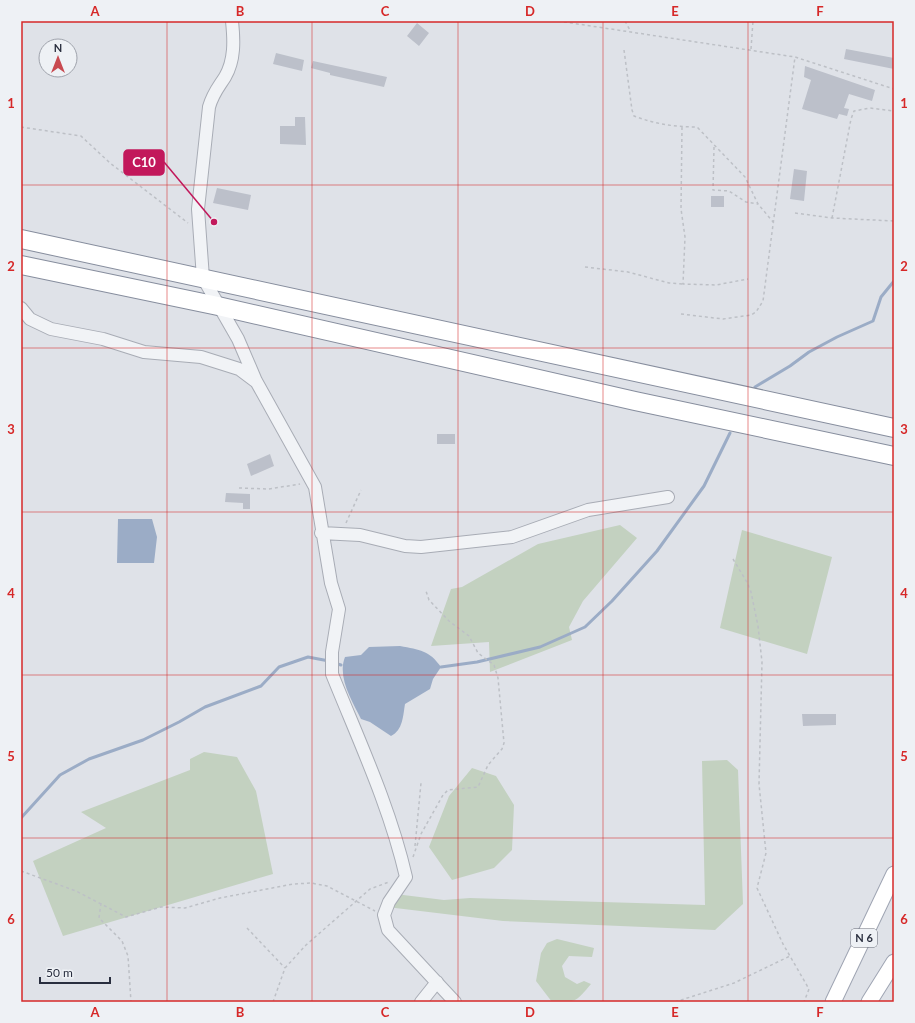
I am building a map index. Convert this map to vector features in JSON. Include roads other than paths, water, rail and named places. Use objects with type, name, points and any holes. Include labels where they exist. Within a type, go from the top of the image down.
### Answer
[{"type":"highway","points":[[21,239],[894,428]]},
{"type":"highway","points":[[21,265],[218,306],[635,401],[894,456]]},
{"type":"highway","points":[[645,375],[894,418]]},
{"type":"highway","points":[[635,401],[894,466]]},
{"type":"main road","name":"N 6","points":[[833,1002],[894,874]]},
{"type":"main road","points":[[869,1002],[894,962]]},
{"type":"street","points":[[232,21],[232,60],[225,77],[213,93],[209,107],[199,192],[199,232],[203,278],[238,339],[256,381],[315,487],[321,533],[331,583],[339,609],[332,652],[332,674],[382,795],[399,844],[406,877],[389,902],[384,915],[388,930],[455,1002]]},
{"type":"street","points":[[21,308],[30,319],[51,329],[103,339],[144,352],[201,357],[239,369],[256,381]]},
{"type":"street","points":[[321,533],[360,535],[405,546],[420,547],[512,536],[588,510],[668,497]]},
{"type":"street","points":[[421,1002],[437,982]]},
{"type":"water","points":[[118,519],[152,519],[157,537],[154,563],[117,563]]},
{"type":"water","points":[[400,646],[419,650],[428,654],[437,661],[441,667],[433,679],[430,689],[405,704],[400,726],[391,736],[370,722],[361,719],[344,681],[343,665],[345,657],[361,655],[369,647]]},
{"type":"waterway","points":[[755,387],[790,366],[809,352],[837,337],[873,321],[881,297],[894,281]]},
{"type":"waterway","points":[[441,667],[477,662],[540,647],[585,627],[612,601],[657,551],[704,486],[730,433]]},
{"type":"waterway","points":[[21,818],[60,775],[89,759],[143,740],[205,707],[261,686],[279,667],[308,657],[329,661]]},
{"type":"waterway","points":[[334,663],[341,665]]},
{"type":"place","name":"C10","points":[[214,222]]}]
